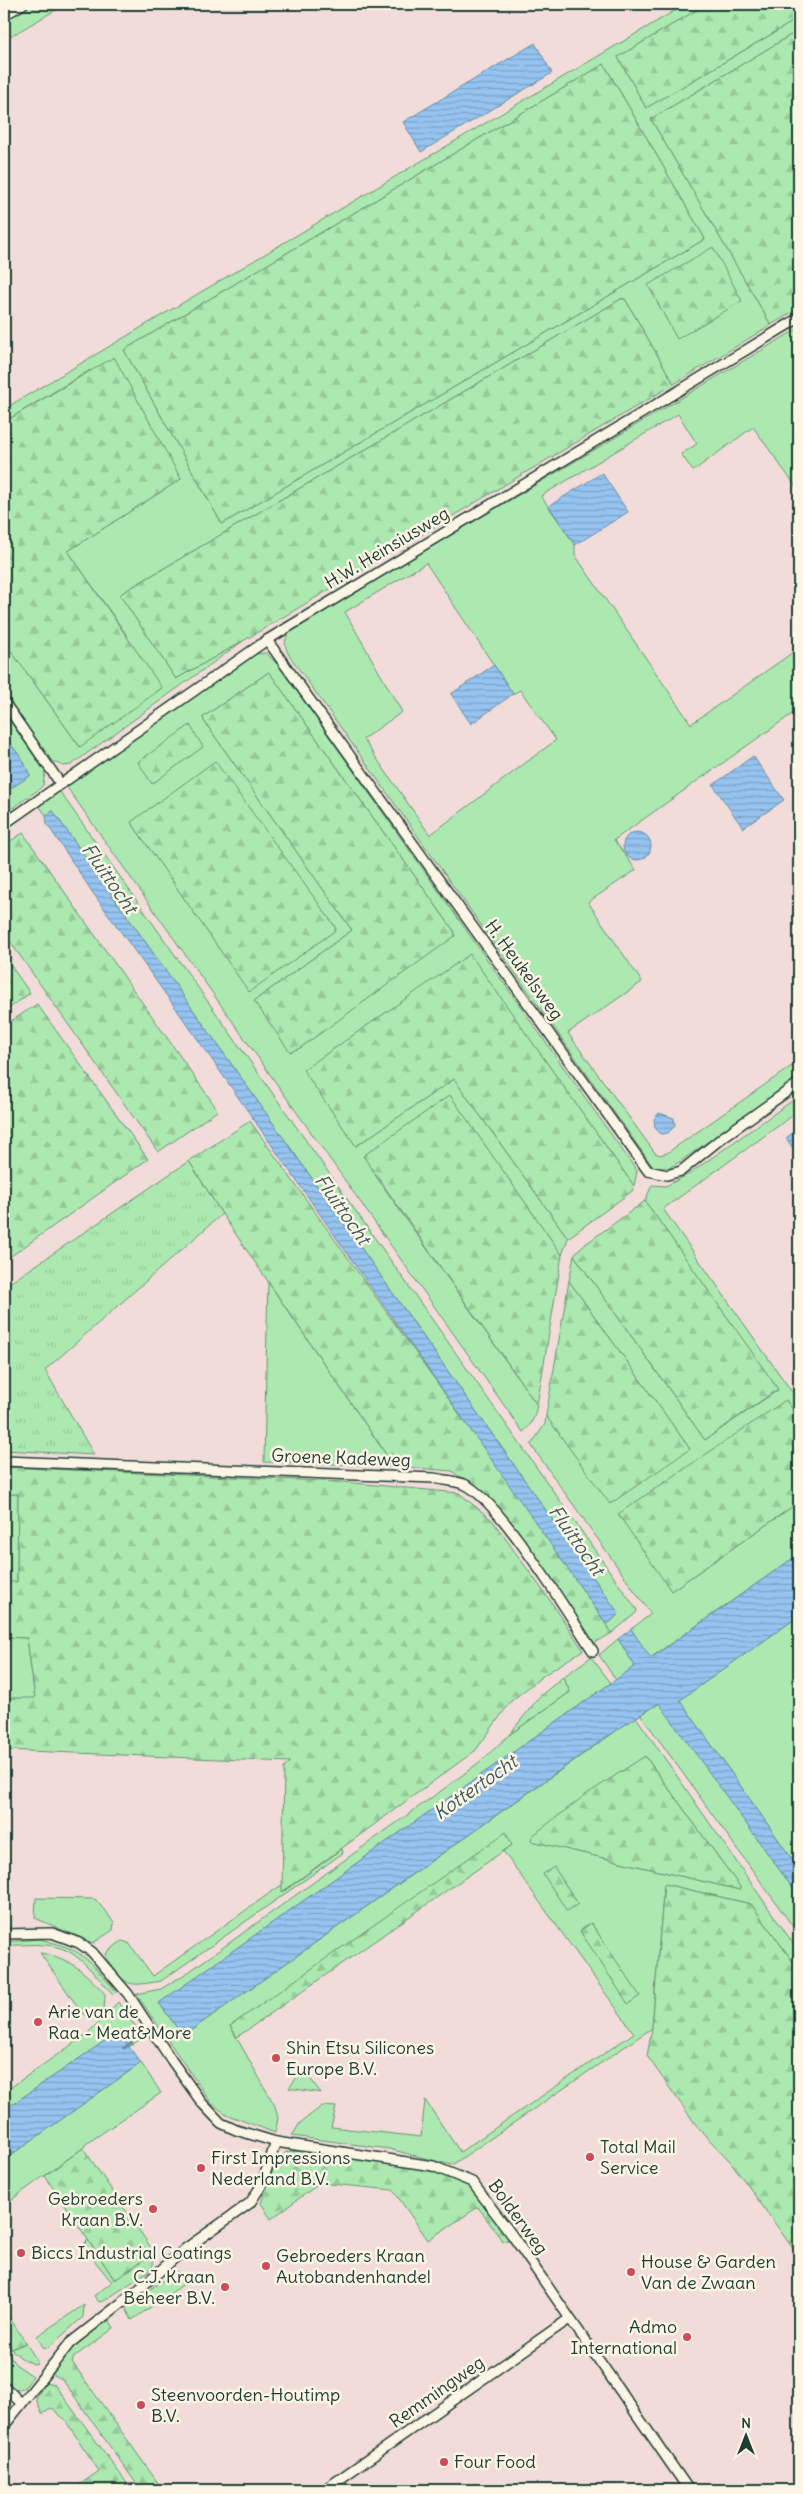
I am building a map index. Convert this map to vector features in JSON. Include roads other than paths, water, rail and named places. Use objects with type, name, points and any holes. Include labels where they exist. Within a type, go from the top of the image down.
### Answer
[{"type":"street","points":[[4,15],[23,4]]},
{"type":"street","name":"H.W. Heinsiusweg","points":[[4,824],[267,640],[799,318]]},
{"type":"street","name":"H. Heukelsweg","points":[[267,640],[648,1171],[667,1175],[681,1171],[723,1137],[799,1083]]},
{"type":"street","points":[[4,702],[60,783]]},
{"type":"street","name":"Groene Kadeweg","points":[[4,1461],[424,1478],[464,1484],[479,1494],[520,1542],[593,1651]]},
{"type":"street","name":"Bolderweg","points":[[4,1934],[52,1933],[79,1943],[92,1952],[128,1994],[202,2103],[221,2123],[236,2130],[276,2142],[433,2166],[472,2182],[512,2235],[689,2490]]},
{"type":"street","points":[[4,2426],[70,2343],[138,2290],[185,2249],[250,2204],[261,2186],[276,2142]]},
{"type":"street","name":"Remmingweg","points":[[324,2490],[569,2319]]},
{"type":"street","points":[[4,2386],[21,2403]]},
{"type":"water","points":[[535,43],[552,73],[421,152],[403,122]]},
{"type":"water","points":[[602,473],[628,512],[575,545],[549,506]]},
{"type":"water","points":[[494,665],[513,694],[471,724],[451,694]]},
{"type":"water","points":[[4,736],[23,760],[30,776],[11,788],[4,779]]},
{"type":"water","points":[[753,756],[784,800],[743,828],[713,785]]},
{"type":"water","points":[[53,811],[619,1614],[607,1625],[187,1024],[93,893],[47,824],[46,815]]},
{"type":"water","points":[[637,832],[647,836],[651,846],[647,856],[637,860],[627,856],[623,846],[627,836]]},
{"type":"water","points":[[659,1113],[674,1118],[675,1126],[668,1133],[661,1134],[655,1128],[654,1119]]},
{"type":"water","points":[[799,1128],[799,1157],[786,1138]]},
{"type":"water","points":[[799,1554],[799,1616],[680,1700],[799,1869],[799,1897],[659,1703],[618,1729],[183,2036],[159,2003],[635,1666],[618,1639],[631,1629],[651,1658]]},
{"type":"water","points":[[118,2032],[141,2063],[4,2160],[4,2110]]},
{"type":"waterway","name":"Kottertocht","points":[[124,2048],[132,2042]]},
{"type":"place","name":"Arie van de Raa - Meat&More","points":[[38,2022]]},
{"type":"place","name":"Shin Etsu Silicones Europe B.V.","points":[[276,2058]]},
{"type":"place","name":"Total Mail Service","points":[[590,2157]]},
{"type":"place","name":"First Impressions Nederland B.V.","points":[[201,2168]]},
{"type":"place","name":"Gebroeders Kraan B.V.","points":[[153,2209]]},
{"type":"place","name":"Biccs Industrial Coatings","points":[[21,2253]]},
{"type":"place","name":"Gebroeders Kraan Autobandenhandel","points":[[266,2266]]},
{"type":"place","name":"House & Garden Van de Zwaan","points":[[631,2272]]},
{"type":"place","name":"C.J. Kraan Beheer B.V.","points":[[225,2287]]},
{"type":"place","name":"Admo International","points":[[687,2337]]},
{"type":"place","name":"Steenvoorden-Houtimp B.V.","points":[[141,2405]]},
{"type":"place","name":"Four Food","points":[[444,2462]]},
{"type":"water label","name":"Fluittocht","points":[[110,878]]},
{"type":"water label","name":"Fluittocht","points":[[343,1209]]},
{"type":"water label","name":"Fluittocht","points":[[577,1540]]}]
